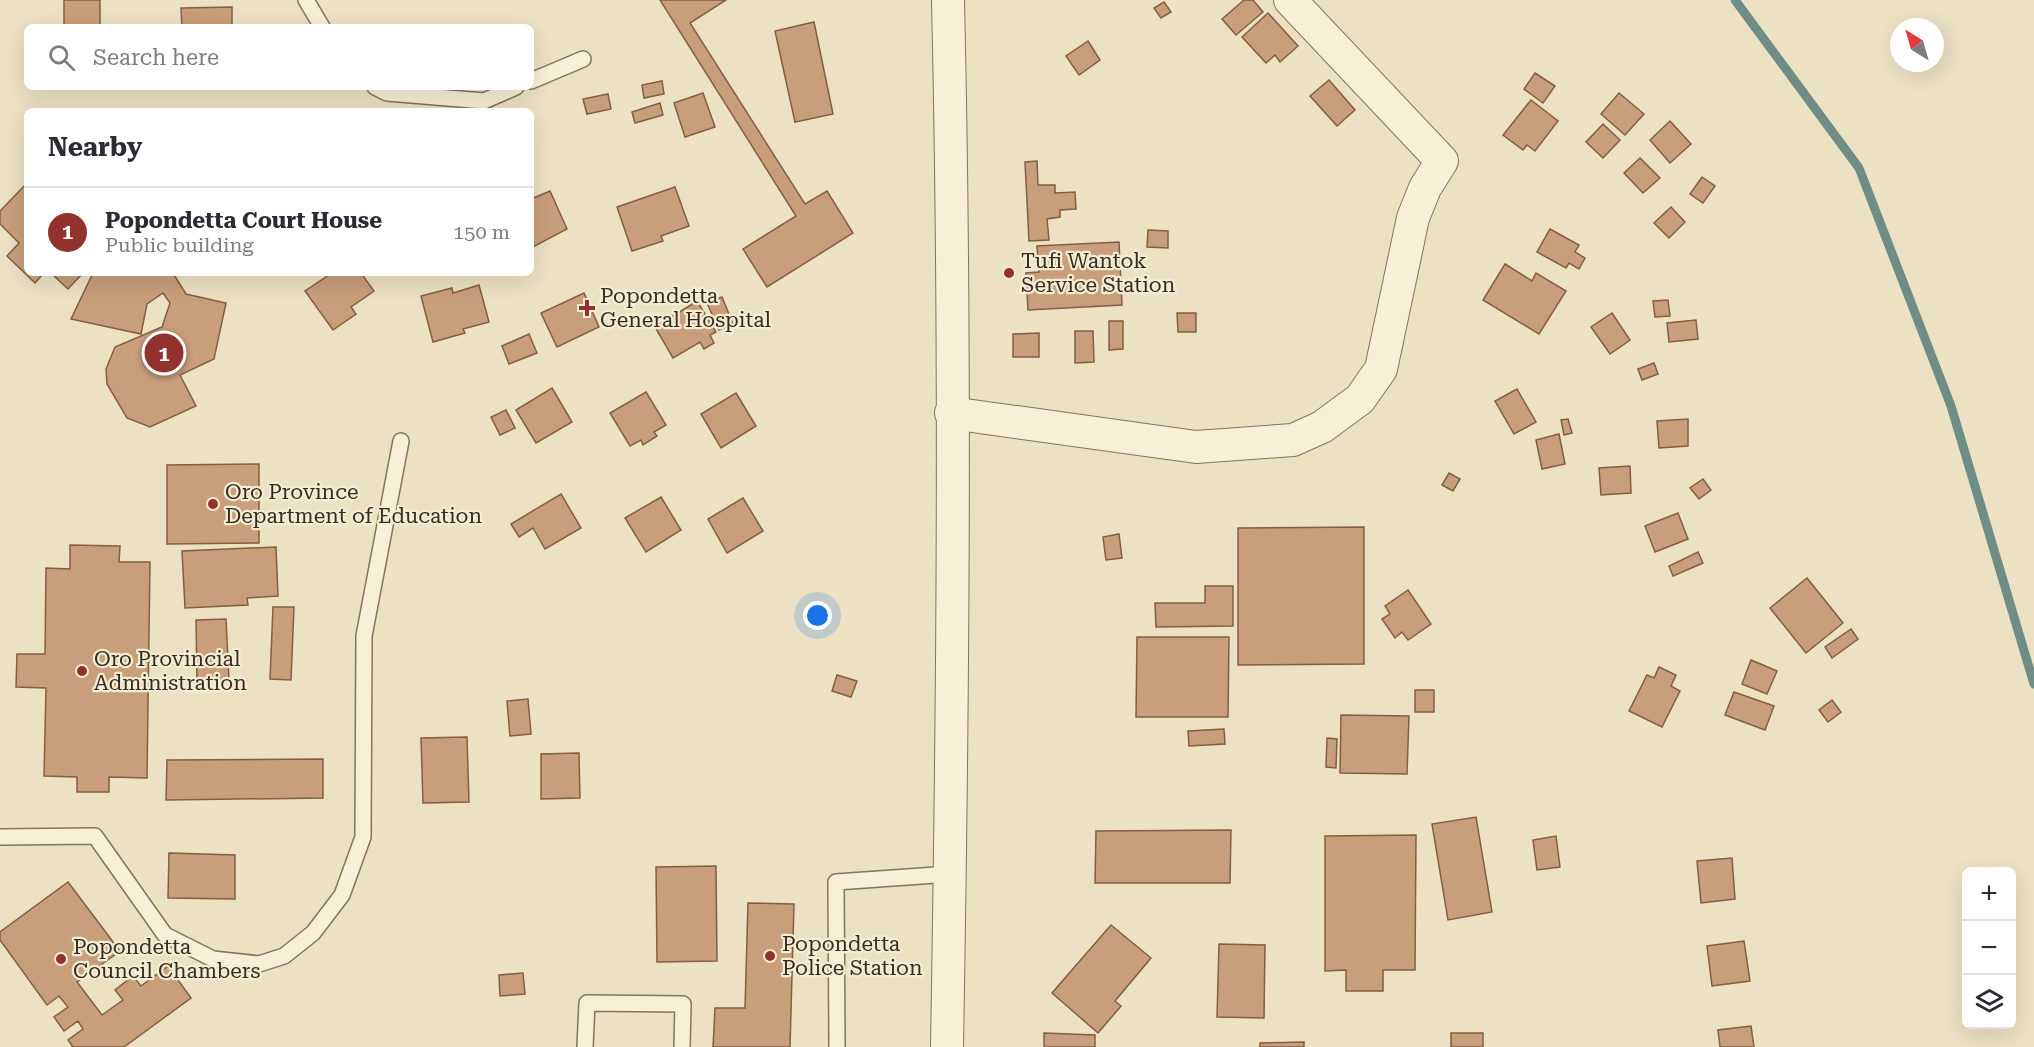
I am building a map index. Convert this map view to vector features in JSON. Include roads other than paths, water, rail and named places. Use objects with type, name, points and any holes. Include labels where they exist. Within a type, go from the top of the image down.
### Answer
[{"type":"street","points":[[947,1047],[950,874],[952,168],[948,0]]},
{"type":"street","points":[[951,413],[1196,447],[1293,440],[1322,427],[1360,399],[1381,369],[1413,218],[1425,188],[1442,161],[1290,0]]},
{"type":"lane","points":[[306,0],[320,24]]},
{"type":"lane","points":[[534,80],[583,58]]},
{"type":"lane","points":[[381,90],[387,93],[484,101],[509,90]]},
{"type":"lane","points":[[0,837],[95,836],[165,935],[213,959],[259,964],[284,956],[313,933],[342,895],[363,837],[364,636],[401,441]]},
{"type":"lane","points":[[837,1047],[836,882],[950,874]]},
{"type":"lane","points":[[585,1047],[587,1004],[682,1004],[682,1047]]},
{"type":"waterway","points":[[1735,0],[1859,168],[1951,406],[2034,684]]},
{"type":"place","name":"Tufi Wantok Service Station","points":[[1009,273]]},
{"type":"place","name":"Popondetta General Hospital","points":[[587,308]]},
{"type":"place","name":"Popondetta Court House","points":[[164,353]]},
{"type":"place","name":"Oro Province Department of Education","points":[[213,504]]},
{"type":"place","name":"Oro Provincial Administration","points":[[82,671]]},
{"type":"place","name":"Popondetta Police Station","points":[[770,956]]},
{"type":"place","name":"Popondetta Council Chambers","points":[[61,959]]}]
